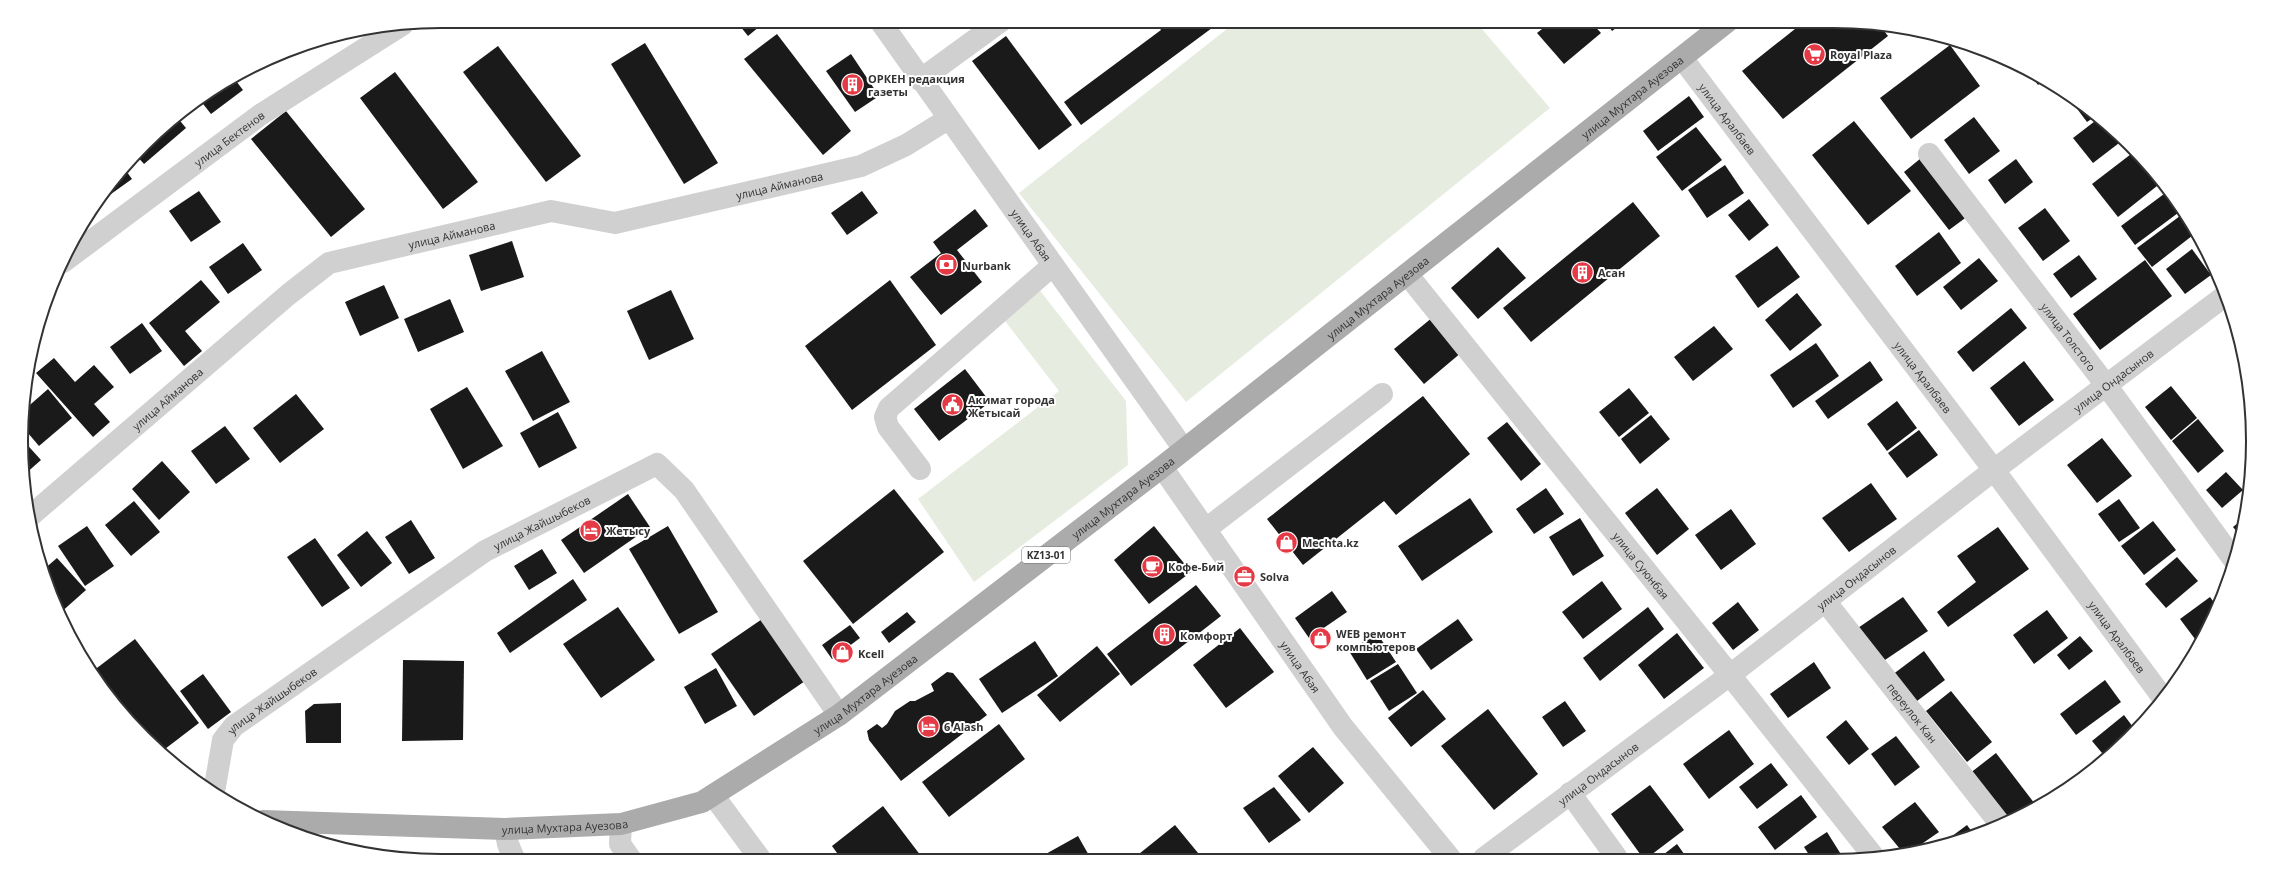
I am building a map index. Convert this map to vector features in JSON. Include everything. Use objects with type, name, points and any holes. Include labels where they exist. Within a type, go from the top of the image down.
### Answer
[{"type":"main road","name":"улица Мухтара Ауезова","points":[[280,822],[505,829],[621,824],[702,802],[839,715],[1162,467],[1182,448],[1719,28]]},
{"type":"street","name":"улица Абая","points":[[885,28],[920,80],[1182,448]]},
{"type":"street","points":[[920,80],[991,28]]},
{"type":"street","name":"улица Бектенов","points":[[73,255],[260,114],[392,31]]},
{"type":"street","name":"улица Аралбаев","points":[[1682,58],[1994,470],[2160,694]]},
{"type":"street","name":"улица Айманова","points":[[35,512],[289,294],[329,263],[551,212],[615,223],[861,166],[906,145],[948,119]]},
{"type":"street","name":"улица Толстого","points":[[1929,154],[2106,385],[2230,555]]},
{"type":"street","points":[[920,469],[888,428],[885,416],[889,408],[1052,266]]},
{"type":"street","name":"улица Суюнбая","points":[[1406,274],[1730,674],[1870,852]]},
{"type":"street","name":"улица Ондасынов","points":[[1489,854],[1730,674],[1994,470],[2221,299]]},
{"type":"street","points":[[1206,529],[1382,394]]},
{"type":"street","name":"улица Жайшыбеков","points":[[215,786],[222,740],[234,726],[485,551],[657,464],[684,490],[839,715]]},
{"type":"street","name":"улица Абая","points":[[1162,467],[1343,727],[1447,854]]},
{"type":"street","name":"переулок Кан","points":[[1825,601],[1997,820]]},
{"type":"street","points":[[1570,793],[1613,854]]},
{"type":"street","points":[[713,795],[757,854]]},
{"type":"street","points":[[621,824],[620,844],[628,854]]},
{"type":"street","points":[[505,829],[508,844],[512,854]]},
{"type":"shaded area","points":[[1228,28],[1481,28],[1550,108],[1186,402],[1019,193]]},
{"type":"shaded area","points":[[1038,288],[1126,401],[1128,465],[974,582],[918,499],[1059,391],[1002,317]]},
{"type":"building","points":[[742,28],[758,28],[748,36]]},
{"type":"building","points":[[1160,28],[1212,28],[1081,125],[1064,102],[1161,30]]},
{"type":"building","points":[[1543,28],[1596,28],[1601,33],[1564,64],[1537,33]]},
{"type":"building","name":"Royal Plaza","points":[[1796,28],[1860,29],[1885,32],[1888,36],[1783,119],[1742,71]]},
{"type":"building","points":[[777,34],[851,131],[823,155],[744,59]]},
{"type":"building","points":[[1006,36],[1072,125],[1039,150],[972,61]]},
{"type":"building","points":[[645,43],[718,163],[684,184],[611,64]]},
{"type":"building","points":[[1950,45],[1980,86],[1911,139],[1880,98]]},
{"type":"building","points":[[498,46],[581,156],[546,182],[463,72]]},
{"type":"building","name":"ОРКЕН редакция газеты","points":[[851,54],[879,96],[855,112],[826,71]]},
{"type":"building","points":[[395,72],[478,182],[443,209],[360,98]]},
{"type":"building","points":[[237,82],[243,90],[211,114],[203,104]]},
{"type":"building","points":[[1689,96],[1704,117],[1658,151],[1643,131]]},
{"type":"building","points":[[2076,108],[2091,119],[2087,122]]},
{"type":"building","points":[[286,111],[365,209],[331,237],[251,139]]},
{"type":"building","points":[[1974,117],[2000,151],[1969,174],[1944,140]]},
{"type":"building","points":[[180,121],[186,128],[144,164],[140,159]]},
{"type":"building","points":[[1854,121],[1911,191],[1868,225],[1812,155]]},
{"type":"building","points":[[2094,121],[2119,143],[2093,163],[2073,138]]},
{"type":"building","points":[[1696,127],[1722,160],[1682,191],[1656,157]]},
{"type":"building","points":[[1926,154],[1972,213],[1949,230],[1904,172]]},
{"type":"building","points":[[2130,155],[2157,186],[2118,217],[2092,184]]},
{"type":"building","points":[[2016,159],[2033,182],[2005,204],[1988,180]]},
{"type":"building","points":[[1725,165],[1744,193],[1707,218],[1688,190]]},
{"type":"building","points":[[127,172],[132,179],[110,195]]},
{"type":"building","points":[[199,191],[221,222],[191,242],[169,211]]},
{"type":"building","points":[[862,191],[878,213],[847,235],[831,213]]},
{"type":"building","points":[[2164,194],[2177,214],[2135,245],[2121,226]]},
{"type":"building","points":[[1749,199],[1769,225],[1749,241],[1728,215]]},
{"type":"building","name":"Асан","points":[[1633,202],[1660,236],[1531,342],[1503,308]]},
{"type":"building","points":[[2045,208],[2070,241],[2043,261],[2018,228]]},
{"type":"building","name":"Nurbank","points":[[975,209],[988,226],[957,250],[982,282],[941,315],[910,277],[941,253],[933,242]]},
{"type":"building","points":[[2179,217],[2192,236],[2152,267],[2137,248]]},
{"type":"building","points":[[1939,232],[1961,263],[1917,296],[1895,266]]},
{"type":"building","points":[[512,241],[524,277],[481,291],[469,255]]},
{"type":"building","points":[[243,243],[262,270],[228,294],[209,267]]},
{"type":"building","points":[[1777,246],[1800,277],[1758,308],[1735,276]]},
{"type":"building","points":[[1498,247],[1526,278],[1478,319],[1451,288]]},
{"type":"building","points":[[2192,249],[2211,275],[2185,294],[2166,269]]},
{"type":"building","points":[[2079,255],[2097,279],[2071,298],[2053,274]]},
{"type":"building","points":[[1979,258],[1998,281],[1961,310],[1943,287]]},
{"type":"building","points":[[2145,260],[2172,296],[2100,350],[2073,314]]},
{"type":"building","points":[[201,280],[220,302],[185,331],[202,351],[184,366],[149,323]]},
{"type":"building","points":[[890,280],[936,345],[852,410],[805,346]]},
{"type":"building","points":[[384,285],[399,318],[360,336],[345,302]]},
{"type":"building","points":[[671,290],[694,339],[649,360],[627,311]]},
{"type":"building","points":[[1797,293],[1822,325],[1790,351],[1765,320]]},
{"type":"building","points":[[450,299],[464,332],[418,352],[404,319]]},
{"type":"building","points":[[2011,308],[2027,328],[1973,372],[1957,352]]},
{"type":"building","points":[[1433,317],[1462,352],[1424,384],[1394,349]]},
{"type":"building","points":[[142,323],[162,351],[130,374],[110,347]]},
{"type":"building","points":[[1714,326],[1733,349],[1693,381],[1674,357]]},
{"type":"building","points":[[1816,343],[1839,376],[1793,408],[1770,375]]},
{"type":"building","points":[[542,351],[570,402],[533,421],[505,371]]},
{"type":"building","points":[[54,358],[75,382],[94,365],[114,387],[94,404],[110,422],[93,437],[36,373]]},
{"type":"building","points":[[1870,361],[1883,380],[1828,419],[1815,401]]},
{"type":"building","points":[[2024,361],[2054,400],[2019,426],[1990,388]]},
{"type":"building","name":"Акимат города Жетысай","points":[[965,369],[990,402],[939,441],[914,409]]},
{"type":"building","points":[[2171,386],[2197,418],[2171,440],[2145,407]]},
{"type":"building","points":[[467,387],[503,446],[463,469],[430,409]]},
{"type":"building","points":[[1629,388],[1649,413],[1619,437],[1599,412]]},
{"type":"building","points":[[48,389],[72,418],[39,446],[28,433],[30,405]]},
{"type":"building","points":[[296,394],[324,429],[280,463],[253,428]]},
{"type":"building","points":[[1423,396],[1470,454],[1396,515],[1384,501],[1303,565],[1267,519]]},
{"type":"building","points":[[1897,401],[1917,428],[1887,451],[1867,424]]},
{"type":"building","points":[[558,412],[577,448],[539,468],[520,433]]},
{"type":"building","points":[[1651,415],[1670,439],[1640,464],[1621,439]]},
{"type":"building","points":[[2198,419],[2224,451],[2198,473],[2172,441]]},
{"type":"building","points":[[1507,422],[1541,464],[1521,481],[1487,438]]},
{"type":"building","points":[[225,426],[250,459],[216,484],[191,451]]},
{"type":"building","points":[[1919,430],[1938,455],[1907,478],[1888,453]]},
{"type":"building","points":[[2102,438],[2132,476],[2097,503],[2067,465]]},
{"type":"building","points":[[28,446],[41,460],[29,470]]},
{"type":"building","points":[[162,461],[190,492],[159,520],[132,489]]},
{"type":"building","points":[[2226,472],[2243,490],[2222,508],[2206,490]]},
{"type":"building","points":[[1871,483],[1897,519],[1849,552],[1822,518]]},
{"type":"building","points":[[1546,488],[1564,514],[1534,534],[1516,509]]},
{"type":"building","points":[[1657,488],[1689,529],[1657,555],[1625,513]]},
{"type":"building","points":[[894,489],[944,552],[853,624],[803,561]]},
{"type":"building","points":[[628,494],[650,527],[584,573],[561,540]]},
{"type":"building","points":[[1470,498],[1493,532],[1422,581],[1398,546]]},
{"type":"building","points":[[2119,499],[2140,528],[2119,542],[2098,514]]},
{"type":"building","points":[[134,501],[160,532],[131,556],[105,525]]},
{"type":"building","points":[[1731,509],[1756,544],[1721,570],[1695,535]]},
{"type":"building","points":[[1580,518],[1604,556],[1573,576],[1549,537]]},
{"type":"building","points":[[411,520],[435,558],[409,574],[385,537]]},
{"type":"building","points":[[2153,521],[2176,550],[2144,575],[2121,546]]},
{"type":"building","points":[[2238,523],[2236,531],[2233,527]]},
{"type":"building","points":[[87,526],[114,566],[85,586],[58,546]]},
{"type":"building","points":[[668,526],[718,612],[679,634],[629,549]]},
{"type":"building","name":"Кофе-Бий","points":[[1154,526],[1191,572],[1149,604],[1114,560]]},
{"type":"building","points":[[1998,527],[2029,569],[1948,627],[1937,612],[1976,582],[1957,556]]},
{"type":"building","points":[[367,531],[392,563],[361,587],[337,555]]},
{"type":"building","points":[[315,538],[350,588],[322,607],[287,557]]},
{"type":"building","points":[[542,549],[557,573],[529,590],[514,566]]},
{"type":"building","points":[[2177,557],[2198,581],[2166,608],[2145,584]]},
{"type":"building","points":[[57,558],[86,590],[64,610],[59,599],[48,566]]},
{"type":"building","points":[[573,579],[587,600],[510,653],[497,633]]},
{"type":"building","points":[[1602,581],[1622,609],[1583,639],[1562,612]]},
{"type":"building","name":"Комфорт","points":[[1196,585],[1221,616],[1131,686],[1107,654]]},
{"type":"building","points":[[1332,591],[1347,612],[1309,638],[1295,618]]},
{"type":"building","points":[[1903,597],[1928,631],[1879,664],[1855,630]]},
{"type":"building","points":[[2210,597],[2214,602],[2195,639],[2180,619]]},
{"type":"building","points":[[1738,602],[1759,630],[1733,650],[1712,623]]},
{"type":"building","points":[[618,607],[655,660],[601,698],[563,644]]},
{"type":"building","points":[[1648,607],[1664,629],[1600,681],[1583,658]]},
{"type":"building","points":[[2047,610],[2068,638],[2034,664],[2013,635]]},
{"type":"building","points":[[907,612],[916,622],[889,643],[881,632]]},
{"type":"building","points":[[765,617],[808,679],[754,716],[711,654]]},
{"type":"building","points":[[1458,619],[1473,640],[1431,670],[1416,649]]},
{"type":"building","points":[[850,625],[860,638],[832,659],[822,645]]},
{"type":"building","points":[[1240,628],[1274,672],[1226,708],[1193,665]]},
{"type":"building","points":[[1377,633],[1396,662],[1367,680],[1349,651]]},
{"type":"building","points":[[1677,633],[1704,668],[1664,699],[1638,665]]},
{"type":"building","points":[[2080,636],[2093,651],[2069,670],[2057,655]]},
{"type":"building","points":[[135,639],[199,723],[165,749],[130,713],[97,668]]},
{"type":"building","points":[[1035,641],[1058,676],[1002,713],[979,679]]},
{"type":"building","points":[[1097,646],[1120,674],[1060,722],[1037,695]]},
{"type":"building","points":[[1924,651],[1945,680],[1913,704],[1892,675]]},
{"type":"building","points":[[403,660],[464,661],[463,740],[402,741]]},
{"type":"building","points":[[1814,662],[1831,688],[1788,718],[1770,694]]},
{"type":"building","points":[[1398,664],[1417,693],[1389,711],[1370,681]]},
{"type":"building","points":[[716,668],[737,706],[705,724],[684,687]]},
{"type":"building","name":"6 Alash","points":[[947,672],[953,673],[987,715],[901,781],[869,740],[867,731],[877,724],[882,728],[887,724],[895,711],[910,701],[915,701],[934,691],[931,684]]},
{"type":"building","points":[[203,674],[231,712],[208,729],[180,691]]},
{"type":"building","points":[[2105,680],[2121,702],[2076,735],[2060,714]]},
{"type":"building","points":[[1423,690],[1446,719],[1411,747],[1388,718]]},
{"type":"building","points":[[1951,691],[1992,742],[1967,762],[1926,711]]},
{"type":"building","points":[[1565,701],[1586,731],[1563,747],[1542,717]]},
{"type":"building","points":[[341,703],[341,743],[306,743],[305,711],[314,704]]},
{"type":"building","points":[[1488,709],[1538,774],[1494,810],[1441,746]]},
{"type":"building","points":[[2124,715],[2132,726],[2103,754],[2092,741]]},
{"type":"building","points":[[1846,720],[1869,749],[1849,765],[1826,737]]},
{"type":"building","points":[[999,724],[1025,759],[949,817],[922,782]]},
{"type":"building","points":[[1729,730],[1754,764],[1709,799],[1683,764]]},
{"type":"building","points":[[1896,736],[1920,767],[1895,786],[1871,754]]},
{"type":"building","points":[[1313,747],[1344,783],[1309,813],[1278,776]]},
{"type":"building","points":[[1996,753],[2034,802],[2003,817],[1969,774]]},
{"type":"building","points":[[1771,763],[1788,785],[1757,809],[1739,787]]},
{"type":"building","points":[[1650,785],[1684,830],[1652,854],[1640,854],[1611,814]]},
{"type":"building","points":[[1274,787],[1301,820],[1269,843],[1243,808]]},
{"type":"building","points":[[1801,795],[1817,817],[1775,850],[1758,827]]},
{"type":"building","points":[[1915,802],[1939,832],[1921,844],[1899,848],[1882,827]]},
{"type":"building","points":[[883,806],[919,854],[838,854],[832,846]]},
{"type":"building","points":[[1175,825],[1199,854],[1139,854]]},
{"type":"building","points":[[1967,825],[1971,830],[1966,832],[1952,836]]},
{"type":"building","points":[[1827,832],[1841,854],[1808,854],[1804,847]]},
{"type":"building","points":[[1078,836],[1088,854],[1046,854]]},
{"type":"building","points":[[1677,844],[1684,854],[1664,854]]},
{"type":"place","name":"Royal Plaza","points":[[1815,54]]},
{"type":"place","name":"ОРКЕН редакция газеты","points":[[853,84]]},
{"type":"place","name":"Nurbank","points":[[947,265]]},
{"type":"place","name":"Асан","points":[[1582,272]]},
{"type":"place","name":"Акимат города Жетысай","points":[[952,405]]},
{"type":"place","name":"Жетысу","points":[[591,530]]},
{"type":"place","name":"Mechta.kz","points":[[1287,542]]},
{"type":"place","name":"Кофе-Бий","points":[[1153,566]]},
{"type":"place","name":"Solva","points":[[1245,576]]},
{"type":"place","name":"Комфорт","points":[[1164,635]]},
{"type":"place","name":"WEB ремонт компьютеров","points":[[1321,639]]},
{"type":"place","name":"Kcell","points":[[842,653]]},
{"type":"place","name":"6 Alash","points":[[928,726]]}]
